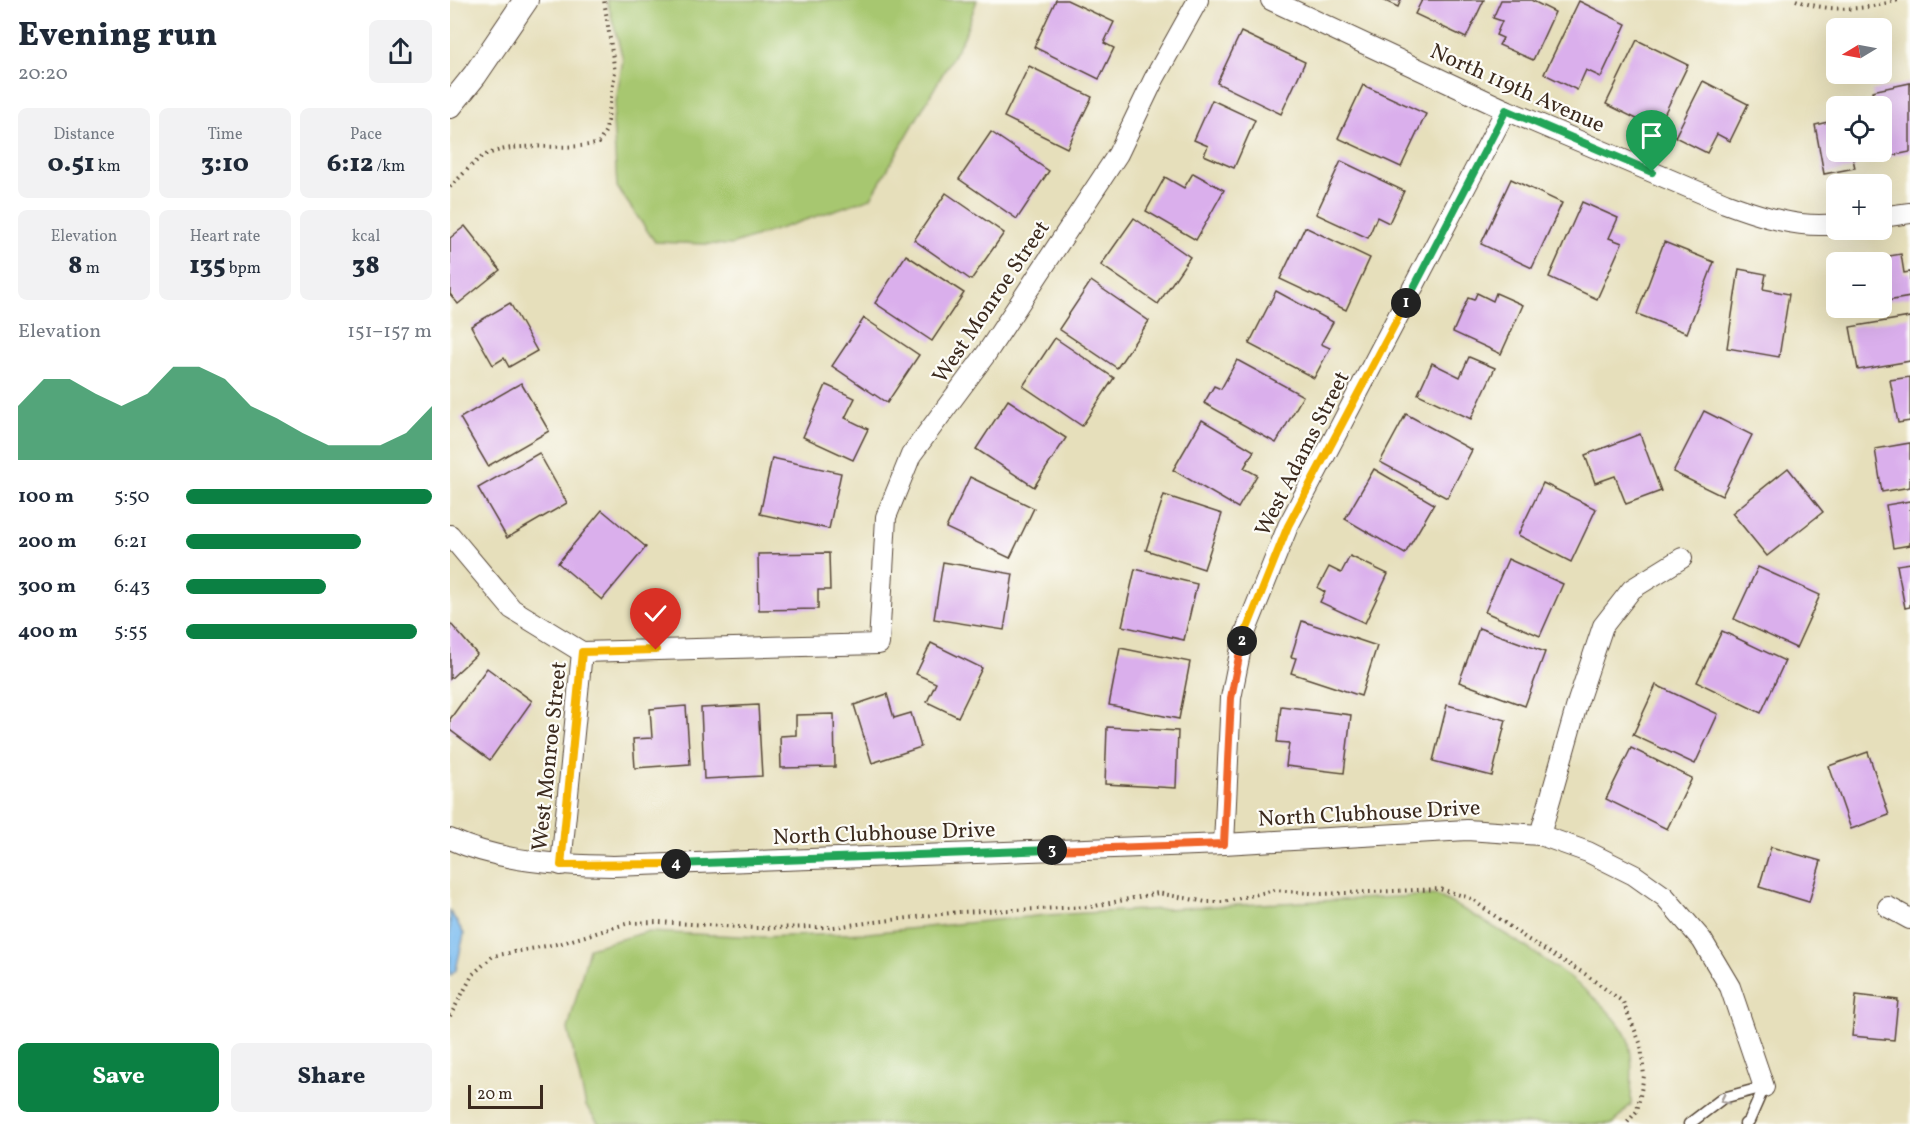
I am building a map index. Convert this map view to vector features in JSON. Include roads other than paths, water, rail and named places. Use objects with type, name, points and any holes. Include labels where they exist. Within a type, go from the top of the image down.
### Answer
[{"type":"street","points":[[450,106],[475,75],[526,0]]},
{"type":"street","name":"West Monroe Street","points":[[561,865],[582,652],[879,644],[886,517],[911,455],[986,354],[1118,154],[1154,79],[1198,0]]},
{"type":"street","name":"North 119th Avenue","points":[[1271,0],[1506,110],[1760,216],[1826,225]]},
{"type":"street","name":"West Adams Street","points":[[1224,844],[1231,698],[1243,638],[1288,526],[1506,110]]},
{"type":"street","points":[[1892,215],[1910,213]]},
{"type":"street","points":[[450,535],[512,609],[582,652]]},
{"type":"street","points":[[1540,835],[1578,701],[1603,626],[1632,589],[1682,558]]},
{"type":"street","name":"North Clubhouse Drive","points":[[450,839],[493,854],[561,865],[613,866],[1224,844],[1467,830],[1540,835],[1588,852],[1634,875],[1665,897],[1702,940],[1731,987],[1764,1088]]},
{"type":"street","points":[[1888,907],[1910,919]]},
{"type":"lane","points":[[1689,1124],[1723,1098],[1764,1088]]},
{"type":"lane","points":[[1745,1124],[1749,1121],[1764,1088]]},
{"type":"water","points":[[450,911],[464,934],[456,970],[450,976]]}]
